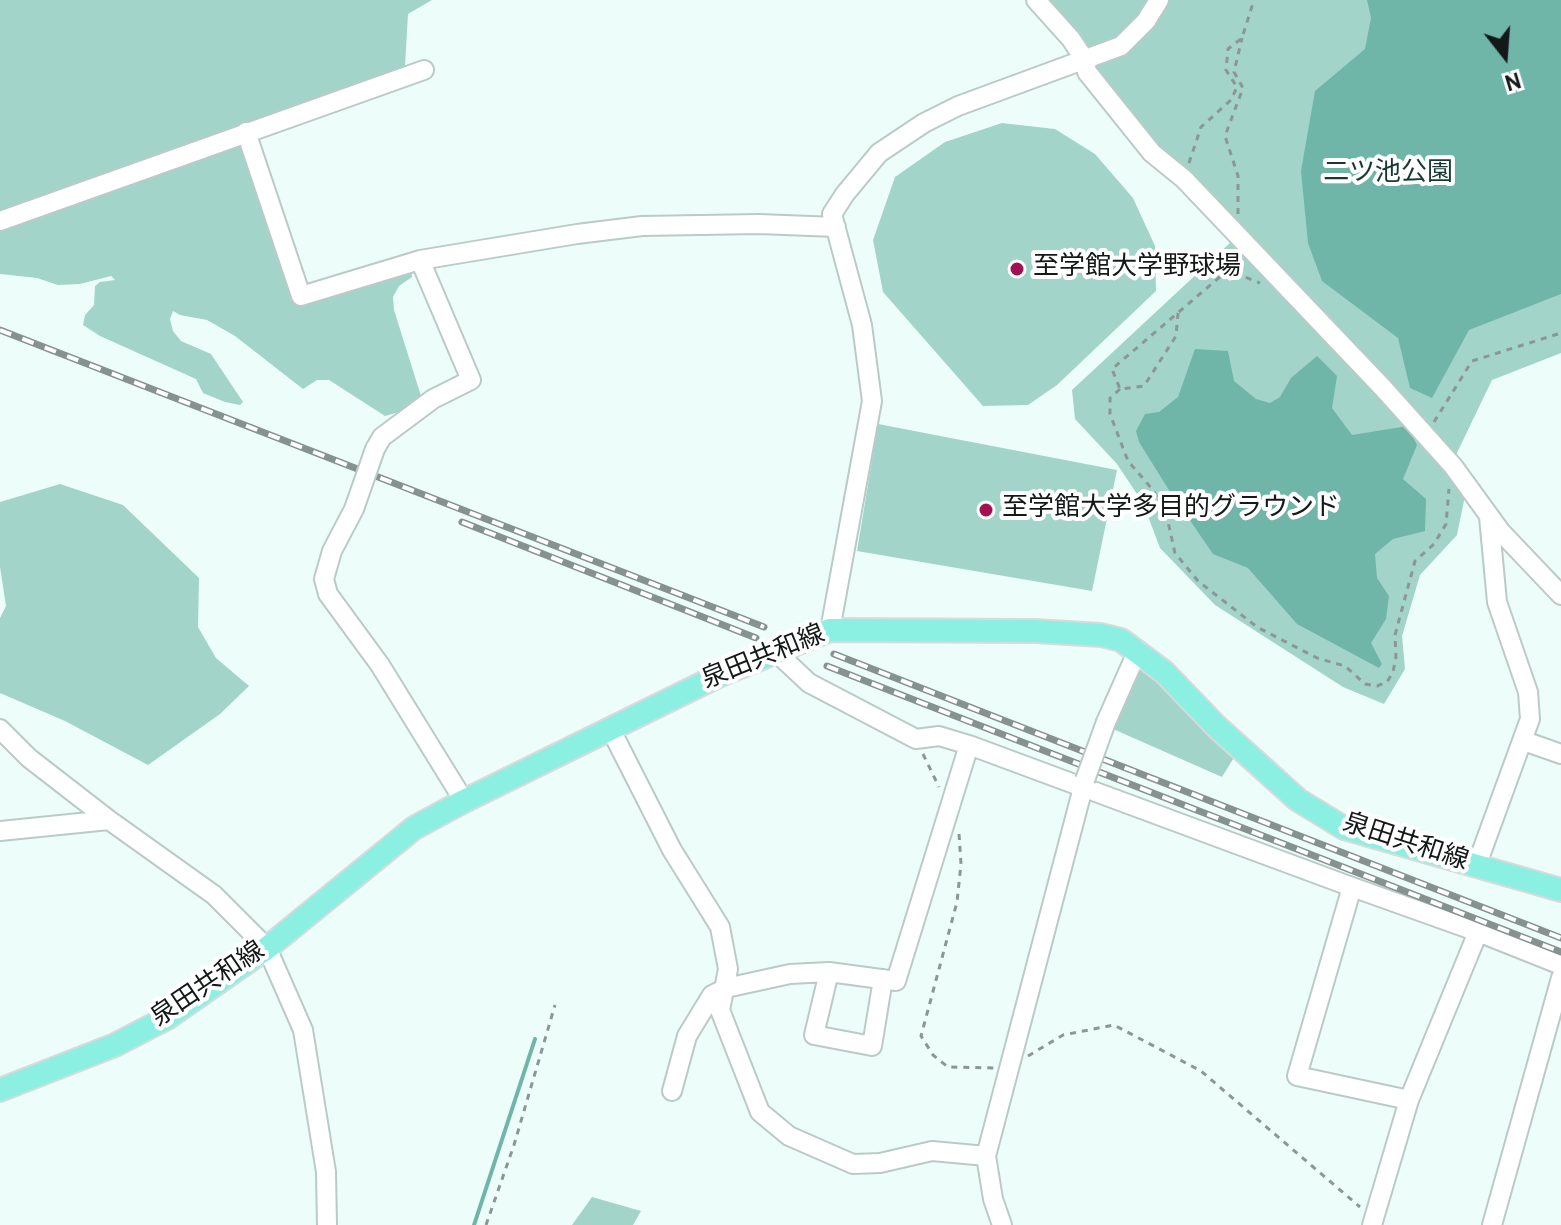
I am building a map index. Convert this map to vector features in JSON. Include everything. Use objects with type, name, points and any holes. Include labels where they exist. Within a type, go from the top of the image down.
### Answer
[{"type":"main road","name":"泉田共和線","points":[[0,1090],[128,1038],[167,1018],[267,948],[414,828],[718,676],[830,630],[1035,631],[1101,635],[1121,640],[1164,672],[1257,765],[1298,800],[1344,828],[1561,890]]},
{"type":"street","points":[[1036,0],[1071,39],[1085,60],[1087,72],[1152,153],[1184,179],[1425,435],[1453,466],[1501,532],[1561,595]]},
{"type":"street","points":[[830,630],[872,401],[862,325],[832,214],[879,153],[924,123],[958,106],[1121,46],[1146,21],[1159,0]]},
{"type":"street","points":[[0,221],[424,70]]},
{"type":"street","points":[[246,132],[301,296],[420,260],[517,242],[642,226],[759,224],[836,227]]},
{"type":"street","points":[[420,260],[471,380],[433,399],[382,437],[354,509],[332,551],[324,579],[328,594],[380,665],[464,801]]},
{"type":"street","points":[[1476,867],[1530,719],[1528,692],[1497,602],[1488,512]]},
{"type":"street","points":[[1002,1225],[993,1199],[986,1156],[1084,784],[1106,722],[1138,650]]},
{"type":"street","points":[[777,653],[809,683],[916,739],[939,736],[1084,784],[1561,965]]},
{"type":"street","points":[[0,729],[29,758],[214,895],[267,948],[303,1030],[326,1172],[327,1225]]},
{"type":"street","points":[[611,730],[672,850],[720,927],[728,969],[720,1010],[760,1112],[789,1136],[853,1164],[880,1163],[932,1151],[986,1156]]},
{"type":"street","points":[[1524,741],[1561,754]]},
{"type":"street","points":[[672,1091],[687,1036],[712,995],[726,988],[790,974],[829,972],[896,981],[969,745]]},
{"type":"street","points":[[0,831],[109,820]]},
{"type":"street","points":[[1352,887],[1297,1076],[1409,1100]]},
{"type":"street","points":[[1373,1222],[1409,1100],[1478,932]]},
{"type":"street","points":[[829,972],[814,1035],[872,1046],[883,979]]},
{"type":"street","points":[[1492,1225],[1553,1043],[1561,978]]},
{"type":"path","points":[[1238,218],[1238,176],[1225,136],[1243,88],[1234,72],[1254,0]]},
{"type":"path","points":[[1184,179],[1201,127],[1231,100],[1237,87],[1226,70],[1228,49],[1242,38]]},
{"type":"path","points":[[1120,389],[1112,369],[1228,270]]},
{"type":"path","points":[[1178,313],[1176,336],[1144,386],[1120,389],[1110,398],[1110,414],[1128,461],[1153,490],[1166,513],[1175,553],[1198,581],[1257,627],[1317,658],[1345,666],[1365,684],[1377,686],[1387,682],[1393,672],[1395,635],[1415,561],[1434,544],[1446,524],[1453,466]]},
{"type":"path","points":[[1425,435],[1472,361],[1561,333]]},
{"type":"path","points":[[916,739],[959,829],[957,902],[921,1036],[933,1055],[948,1067],[1011,1066],[1063,1035],[1114,1025],[1201,1071],[1373,1222]]},
{"type":"path","points":[[486,1225],[514,1145],[555,1005]]},
{"type":"green space","points":[[0,0],[432,0],[408,14],[405,66],[238,127],[300,300],[411,270],[412,277],[399,286],[393,297],[394,310],[421,396],[406,410],[385,416],[329,380],[317,380],[303,389],[235,336],[207,320],[173,311],[170,319],[173,331],[181,341],[211,354],[243,402],[240,405],[225,402],[203,393],[196,379],[100,336],[83,325],[85,315],[94,305],[95,286],[115,280],[111,276],[80,284],[58,285],[37,278],[0,274]]},
{"type":"green space","name":"二ツ池公園","points":[[1048,0],[1561,0],[1561,353],[1492,380],[1455,457],[1465,496],[1457,535],[1420,575],[1402,636],[1405,669],[1384,704],[1343,687],[1215,605],[1160,548],[1143,503],[1117,464],[1075,419],[1072,390],[1230,243],[1088,77]]},
{"type":"green space","name":"至学館大学野球場","points":[[1002,123],[1055,129],[1095,154],[1133,198],[1155,246],[1156,291],[1057,385],[1028,405],[983,406],[883,292],[873,240],[895,177],[945,142]]},
{"type":"green space","name":"至学館大学多目的グラウンド","points":[[878,424],[1117,470],[1092,591],[857,551]]},
{"type":"green space","points":[[60,484],[123,505],[199,578],[198,627],[216,658],[249,686],[220,714],[148,765],[65,721],[0,693],[0,618],[6,606],[0,567],[0,502]]},
{"type":"green space","points":[[1141,658],[1238,751],[1222,777],[1113,729]]},
{"type":"green space","points":[[592,1197],[641,1211],[633,1225],[572,1225]]},
{"type":"shaded area","points":[[1367,0],[1561,0],[1561,294],[1469,330],[1432,398],[1410,388],[1398,338],[1322,281],[1308,243],[1301,171],[1315,91],[1365,49],[1371,18]]},
{"type":"shaded area","points":[[1195,349],[1228,351],[1234,381],[1256,399],[1270,403],[1280,397],[1291,378],[1317,356],[1337,376],[1332,408],[1352,435],[1408,426],[1417,445],[1403,479],[1426,499],[1425,531],[1393,539],[1375,554],[1377,578],[1389,596],[1386,619],[1371,643],[1382,664],[1379,668],[1297,624],[1248,568],[1213,554],[1139,442],[1136,431],[1145,414],[1159,412],[1178,397]]},
{"type":"waterway","points":[[474,1225],[535,1039]]},
{"type":"railway","points":[[0,330],[764,627]]},
{"type":"railway","points":[[462,522],[756,638]]},
{"type":"railway","points":[[834,654],[1561,938]]},
{"type":"railway","points":[[827,666],[1561,952]]},
{"type":"place","name":"至学館大学野球場","points":[[1017,269]]},
{"type":"place","name":"至学館大学多目的グラウンド","points":[[986,510]]}]
